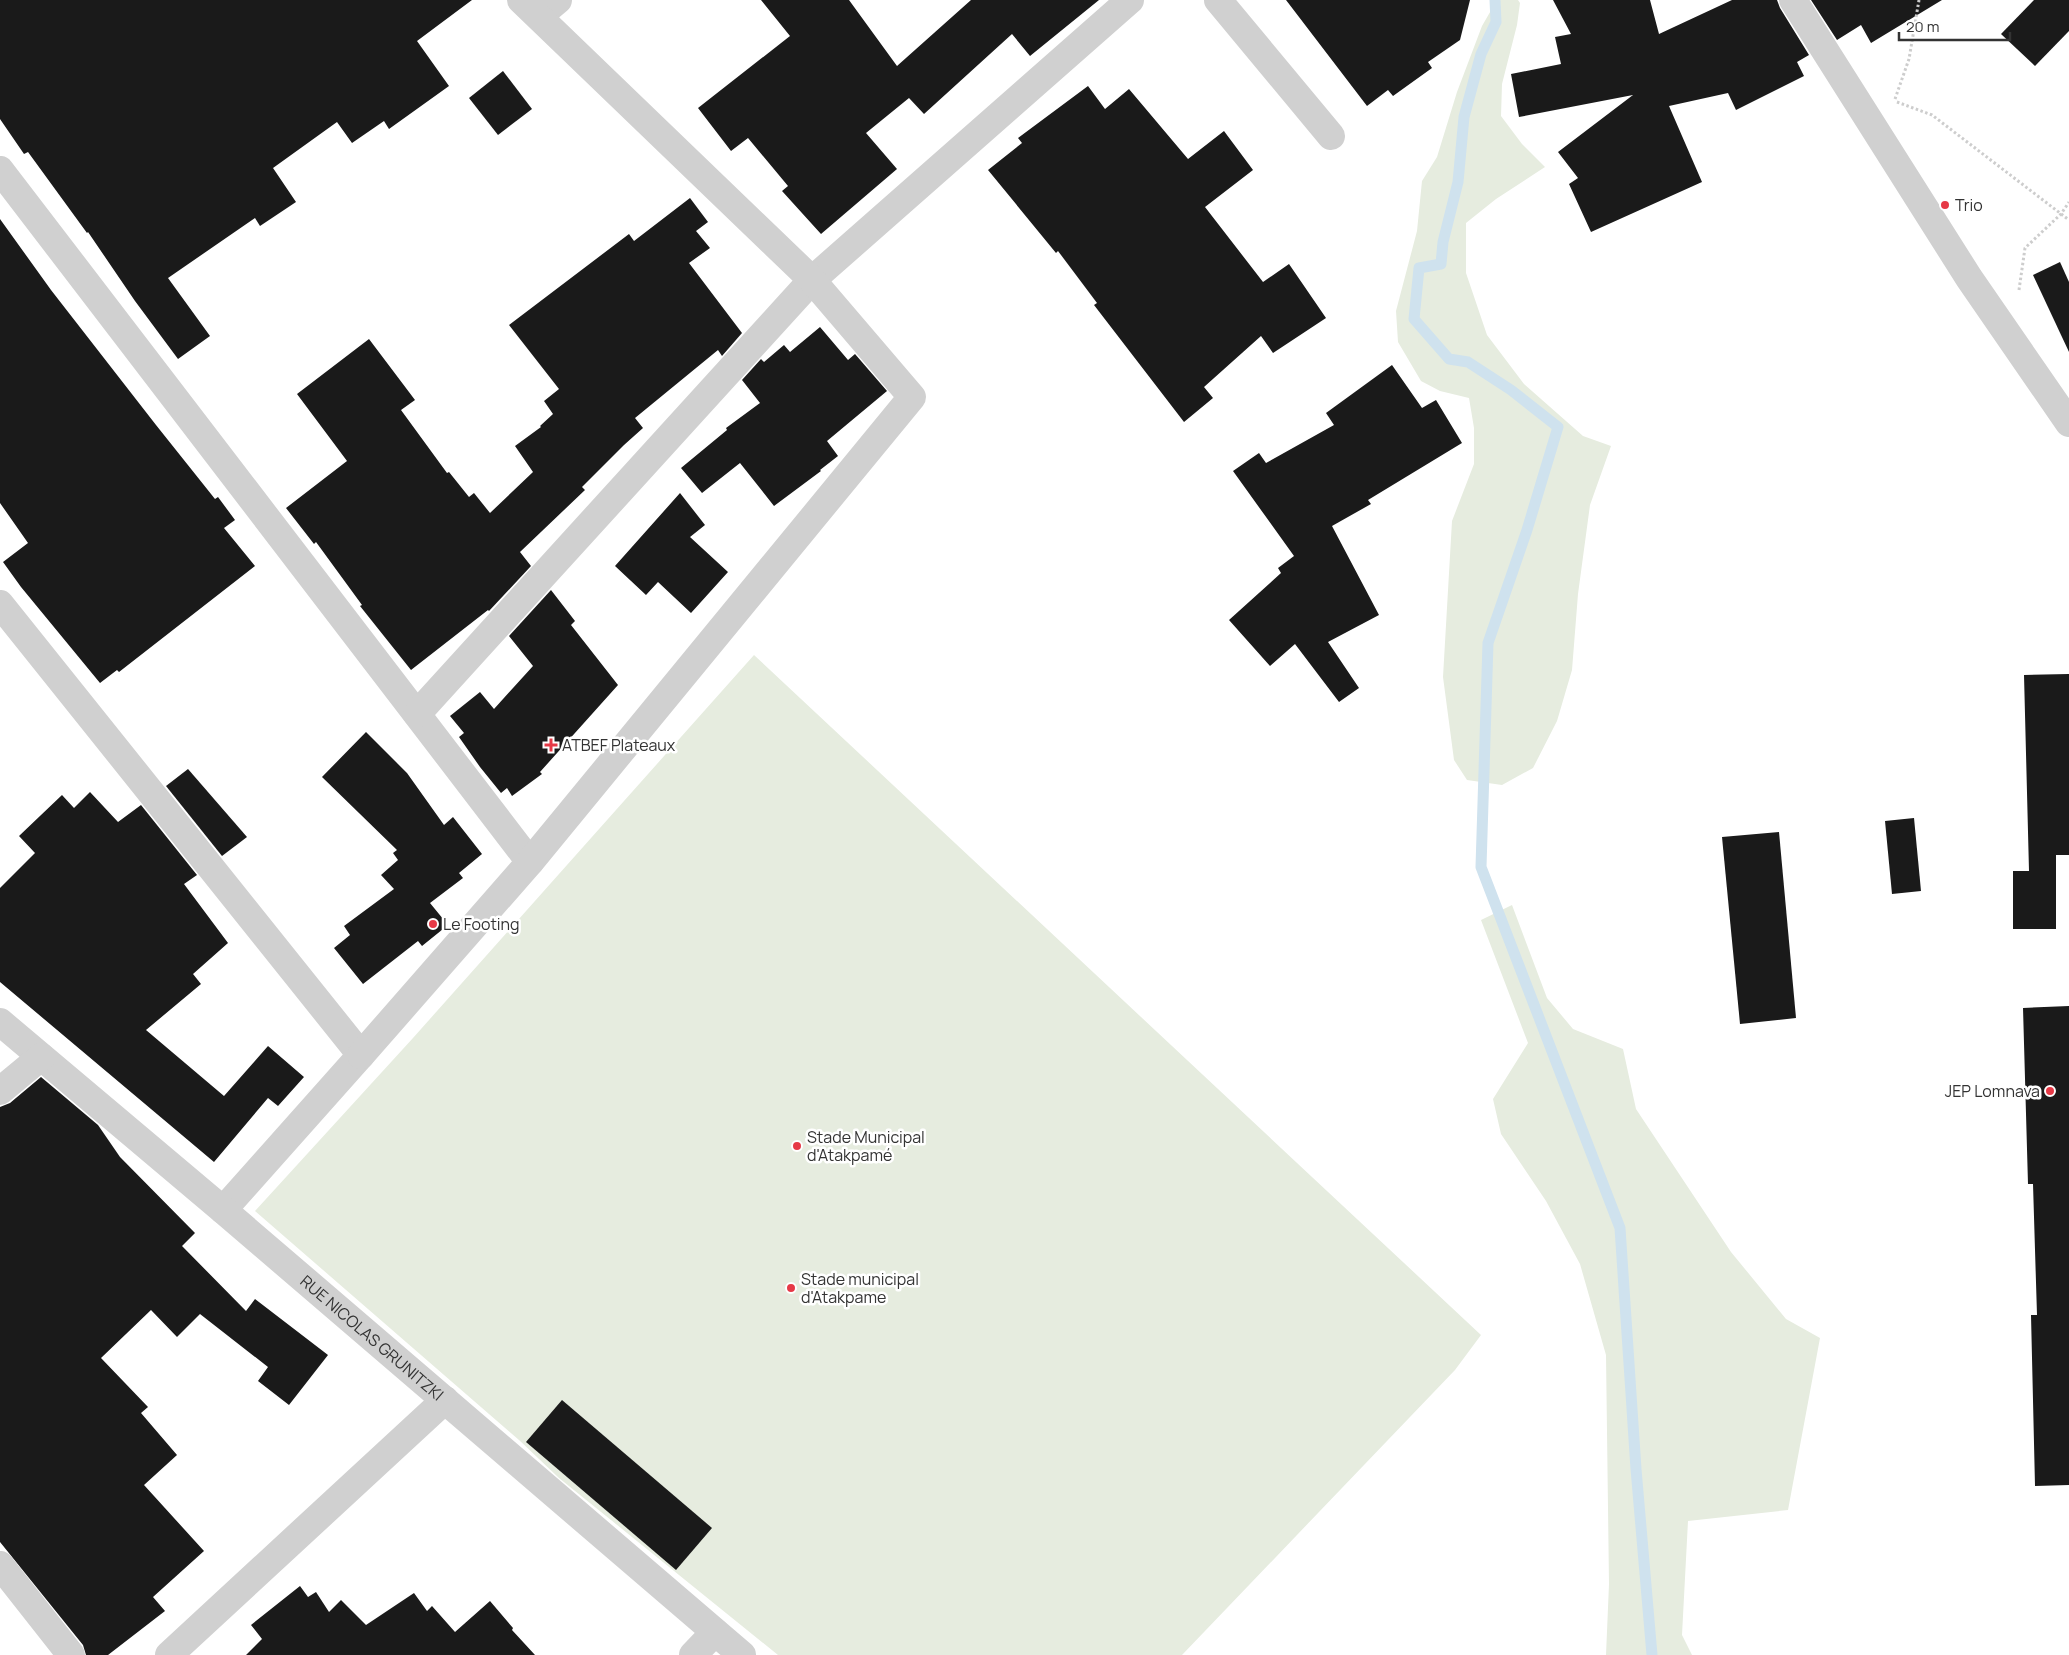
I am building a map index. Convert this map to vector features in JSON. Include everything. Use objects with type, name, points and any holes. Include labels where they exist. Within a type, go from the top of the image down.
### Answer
[{"type":"street","points":[[417,714],[812,280],[1130,0]]},
{"type":"street","points":[[1218,0],[1331,136]]},
{"type":"street","points":[[1793,0],[1969,278],[2069,423]]},
{"type":"street","points":[[223,1210],[530,862],[912,397],[812,280],[539,5]]},
{"type":"street","points":[[0,170],[530,862]]},
{"type":"street","points":[[0,604],[361,1055]]},
{"type":"street","name":"RUE NICOLAS GRUNITZKI","points":[[0,1022],[223,1210],[742,1655]]},
{"type":"street","points":[[0,1091],[41,1057]]},
{"type":"street","points":[[168,1655],[444,1400]]},
{"type":"street","points":[[0,1565],[71,1655]]},
{"type":"street","points":[[693,1655],[715,1632]]},
{"type":"path","points":[[1895,100],[1909,59],[1919,0]]},
{"type":"path","points":[[1887,95],[1932,115],[2069,220]]},
{"type":"path","points":[[2013,340],[2024,248],[2061,214],[2069,202]]},
{"type":"shaded area","points":[[1497,0],[1518,0],[1520,3],[1517,25],[1502,84],[1501,116],[1522,144],[1545,167],[1496,199],[1466,223],[1466,273],[1487,335],[1524,384],[1583,436],[1611,446],[1590,505],[1578,594],[1572,670],[1557,721],[1533,768],[1502,785],[1467,780],[1454,760],[1443,677],[1452,521],[1474,464],[1474,428],[1469,398],[1440,391],[1421,381],[1398,342],[1396,311],[1417,231],[1422,181],[1437,157],[1457,92],[1482,26]]},
{"type":"shaded area","name":"Stade Municipal d'Atakpamé","points":[[754,655],[1481,1335],[1455,1370],[1182,1655],[778,1655],[559,1478],[519,1440],[255,1211],[413,1038]]},
{"type":"shaded area","points":[[1512,905],[1547,998],[1573,1029],[1623,1049],[1636,1109],[1731,1252],[1786,1319],[1820,1338],[1788,1510],[1688,1521],[1682,1635],[1692,1655],[1606,1655],[1609,1584],[1606,1355],[1580,1264],[1546,1201],[1501,1134],[1493,1099],[1528,1043],[1481,920]]},
{"type":"building","points":[[0,0],[472,0],[417,41],[449,86],[389,129],[384,121],[352,143],[337,122],[273,168],[296,202],[260,226],[255,218],[168,278],[210,336],[178,359],[135,301],[88,232],[28,152],[24,154],[0,119]]},
{"type":"building","points":[[761,0],[849,0],[897,66],[971,0],[1099,0],[1030,56],[1012,34],[924,114],[909,98],[866,133],[897,169],[821,234],[782,191],[788,186],[748,138],[731,151],[698,108],[790,36]]},
{"type":"building","points":[[1286,0],[1470,0],[1460,40],[1428,62],[1432,68],[1393,96],[1388,90],[1367,106]]},
{"type":"building","points":[[1553,0],[1650,0],[1659,34],[1732,0],[1777,0],[1809,55],[1797,62],[1804,76],[1736,110],[1728,93],[1669,106],[1702,182],[1591,232],[1569,184],[1578,178],[1558,152],[1633,95],[1519,117],[1511,74],[1561,64],[1555,37],[1571,34]]},
{"type":"building","points":[[1811,0],[1942,0],[1871,43],[1861,25],[1837,40]]},
{"type":"building","points":[[2034,0],[2069,0],[2069,31],[2035,66],[2001,34]]},
{"type":"building","points":[[503,71],[532,109],[498,135],[469,98]]},
{"type":"building","points":[[1088,86],[1105,109],[1129,89],[1188,159],[1224,131],[1253,170],[1205,207],[1263,282],[1289,264],[1326,318],[1273,353],[1261,336],[1204,387],[1213,398],[1184,422],[1094,305],[1097,303],[1058,251],[1056,253],[988,170],[1022,143],[1018,138]]},
{"type":"building","points":[[690,198],[708,222],[696,231],[710,248],[689,263],[742,333],[722,356],[718,350],[635,418],[643,428],[582,487],[585,490],[520,552],[531,566],[489,611],[411,670],[360,606],[362,605],[316,542],[314,544],[286,508],[347,461],[297,394],[369,339],[415,400],[401,410],[447,473],[449,472],[469,497],[474,493],[490,513],[533,472],[515,446],[541,427],[553,414],[544,401],[559,389],[509,325],[629,234],[634,241]]},
{"type":"building","points":[[0,219],[51,290],[156,425],[215,499],[218,497],[235,520],[224,528],[255,566],[119,672],[117,670],[100,683],[21,587],[3,562],[28,543],[0,503]]},
{"type":"building","points":[[2060,262],[2069,282],[2069,352],[2033,275]]},
{"type":"building","points":[[820,327],[848,360],[855,354],[887,391],[827,441],[838,456],[774,506],[740,463],[702,493],[681,468],[727,430],[726,428],[760,403],[742,380],[761,359],[764,362],[784,345],[790,352]]},
{"type":"building","points":[[1392,365],[1422,408],[1436,400],[1462,443],[1368,500],[1371,504],[1332,526],[1379,615],[1328,642],[1359,688],[1339,702],[1295,644],[1270,666],[1229,620],[1281,573],[1278,568],[1294,556],[1233,471],[1259,453],[1266,463],[1334,425],[1326,413]]},
{"type":"building","points":[[680,493],[705,525],[690,537],[728,572],[691,613],[658,582],[646,595],[615,566]]},
{"type":"building","points":[[551,590],[575,621],[571,625],[618,685],[540,772],[542,774],[512,796],[507,788],[501,793],[480,767],[459,737],[464,733],[450,716],[480,692],[494,709],[533,666],[509,636]]},
{"type":"building","points":[[2069,674],[2069,855],[2056,855],[2056,929],[2013,929],[2013,871],[2029,871],[2024,675]]},
{"type":"building","points":[[366,732],[407,773],[444,825],[453,817],[482,854],[459,873],[463,878],[430,903],[448,925],[422,946],[418,941],[363,984],[334,948],[350,935],[344,926],[394,889],[381,875],[398,860],[393,853],[397,850],[322,777]]},
{"type":"building","points":[[188,769],[247,837],[222,856],[166,786]]},
{"type":"building","points":[[90,792],[118,822],[141,805],[197,875],[184,884],[228,943],[193,974],[201,984],[146,1030],[224,1096],[268,1046],[304,1077],[278,1106],[268,1098],[214,1162],[0,982],[0,888],[35,853],[19,836],[62,795],[74,808]]},
{"type":"building","points":[[1914,818],[1921,891],[1892,894],[1885,821]]},
{"type":"building","points":[[1779,832],[1796,1018],[1740,1024],[1722,837]]},
{"type":"building","points":[[2069,1006],[2069,1485],[2035,1486],[2031,1315],[2037,1315],[2033,1184],[2028,1184],[2023,1008]]},
{"type":"building","points":[[41,1077],[98,1125],[120,1157],[195,1233],[182,1246],[246,1311],[255,1299],[328,1355],[289,1405],[258,1381],[268,1367],[200,1314],[177,1337],[151,1310],[101,1358],[148,1407],[141,1413],[177,1455],[144,1485],[204,1551],[153,1597],[165,1611],[108,1655],[86,1655],[83,1645],[0,1542],[0,1107],[10,1103]]},
{"type":"building","points":[[562,1400],[712,1528],[676,1570],[526,1442]]},
{"type":"building","points":[[300,1586],[308,1597],[316,1592],[329,1612],[341,1600],[366,1625],[414,1593],[427,1611],[432,1606],[455,1632],[490,1601],[513,1628],[512,1630],[535,1655],[246,1655],[262,1639],[251,1625]]},
{"type":"waterway","points":[[1495,0],[1496,22],[1481,54],[1464,117],[1458,182],[1443,242],[1441,264],[1419,268],[1414,319],[1449,359],[1468,362],[1511,390],[1558,427],[1527,530],[1488,643],[1481,867],[1620,1228],[1636,1469],[1652,1655]]},
{"type":"place","name":"Trio","points":[[1945,205]]},
{"type":"place","name":"ATBEF Plateaux","points":[[551,745]]},
{"type":"place","name":"Le Footing","points":[[433,924]]},
{"type":"place","name":"JEP Lomnava","points":[[2050,1091]]},
{"type":"place","name":"Stade Municipal d'Atakpamé","points":[[797,1146]]},
{"type":"place","name":"Stade municipal d'Atakpame","points":[[791,1288]]}]
